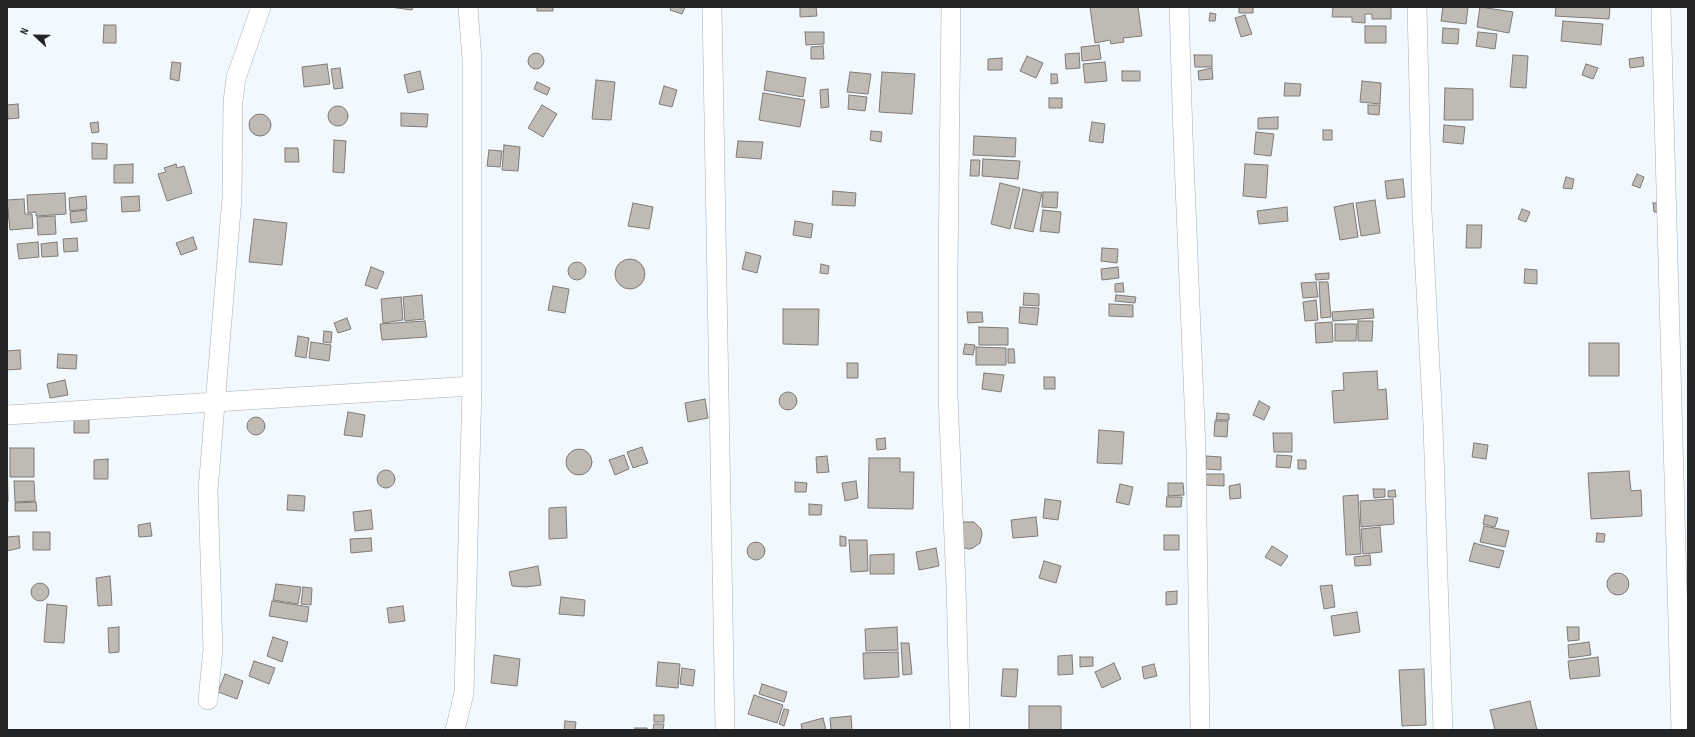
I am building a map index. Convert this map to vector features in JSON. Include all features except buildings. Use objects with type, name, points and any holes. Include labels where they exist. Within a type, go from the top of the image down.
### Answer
[{"type":"street","points":[[208,700],[213,649],[208,490],[232,198],[233,101],[236,78],[262,7]]},
{"type":"street","points":[[455,730],[464,693],[472,386],[472,59],[468,7]]},
{"type":"street","points":[[712,7],[725,730]]},
{"type":"street","points":[[951,7],[948,395],[960,730]]},
{"type":"street","points":[[1179,7],[1196,450],[1200,730]]},
{"type":"street","points":[[1417,7],[1422,211],[1434,425],[1442,730]]},
{"type":"street","points":[[1661,7],[1681,730]]},
{"type":"street","points":[[7,415],[472,386]]}]
